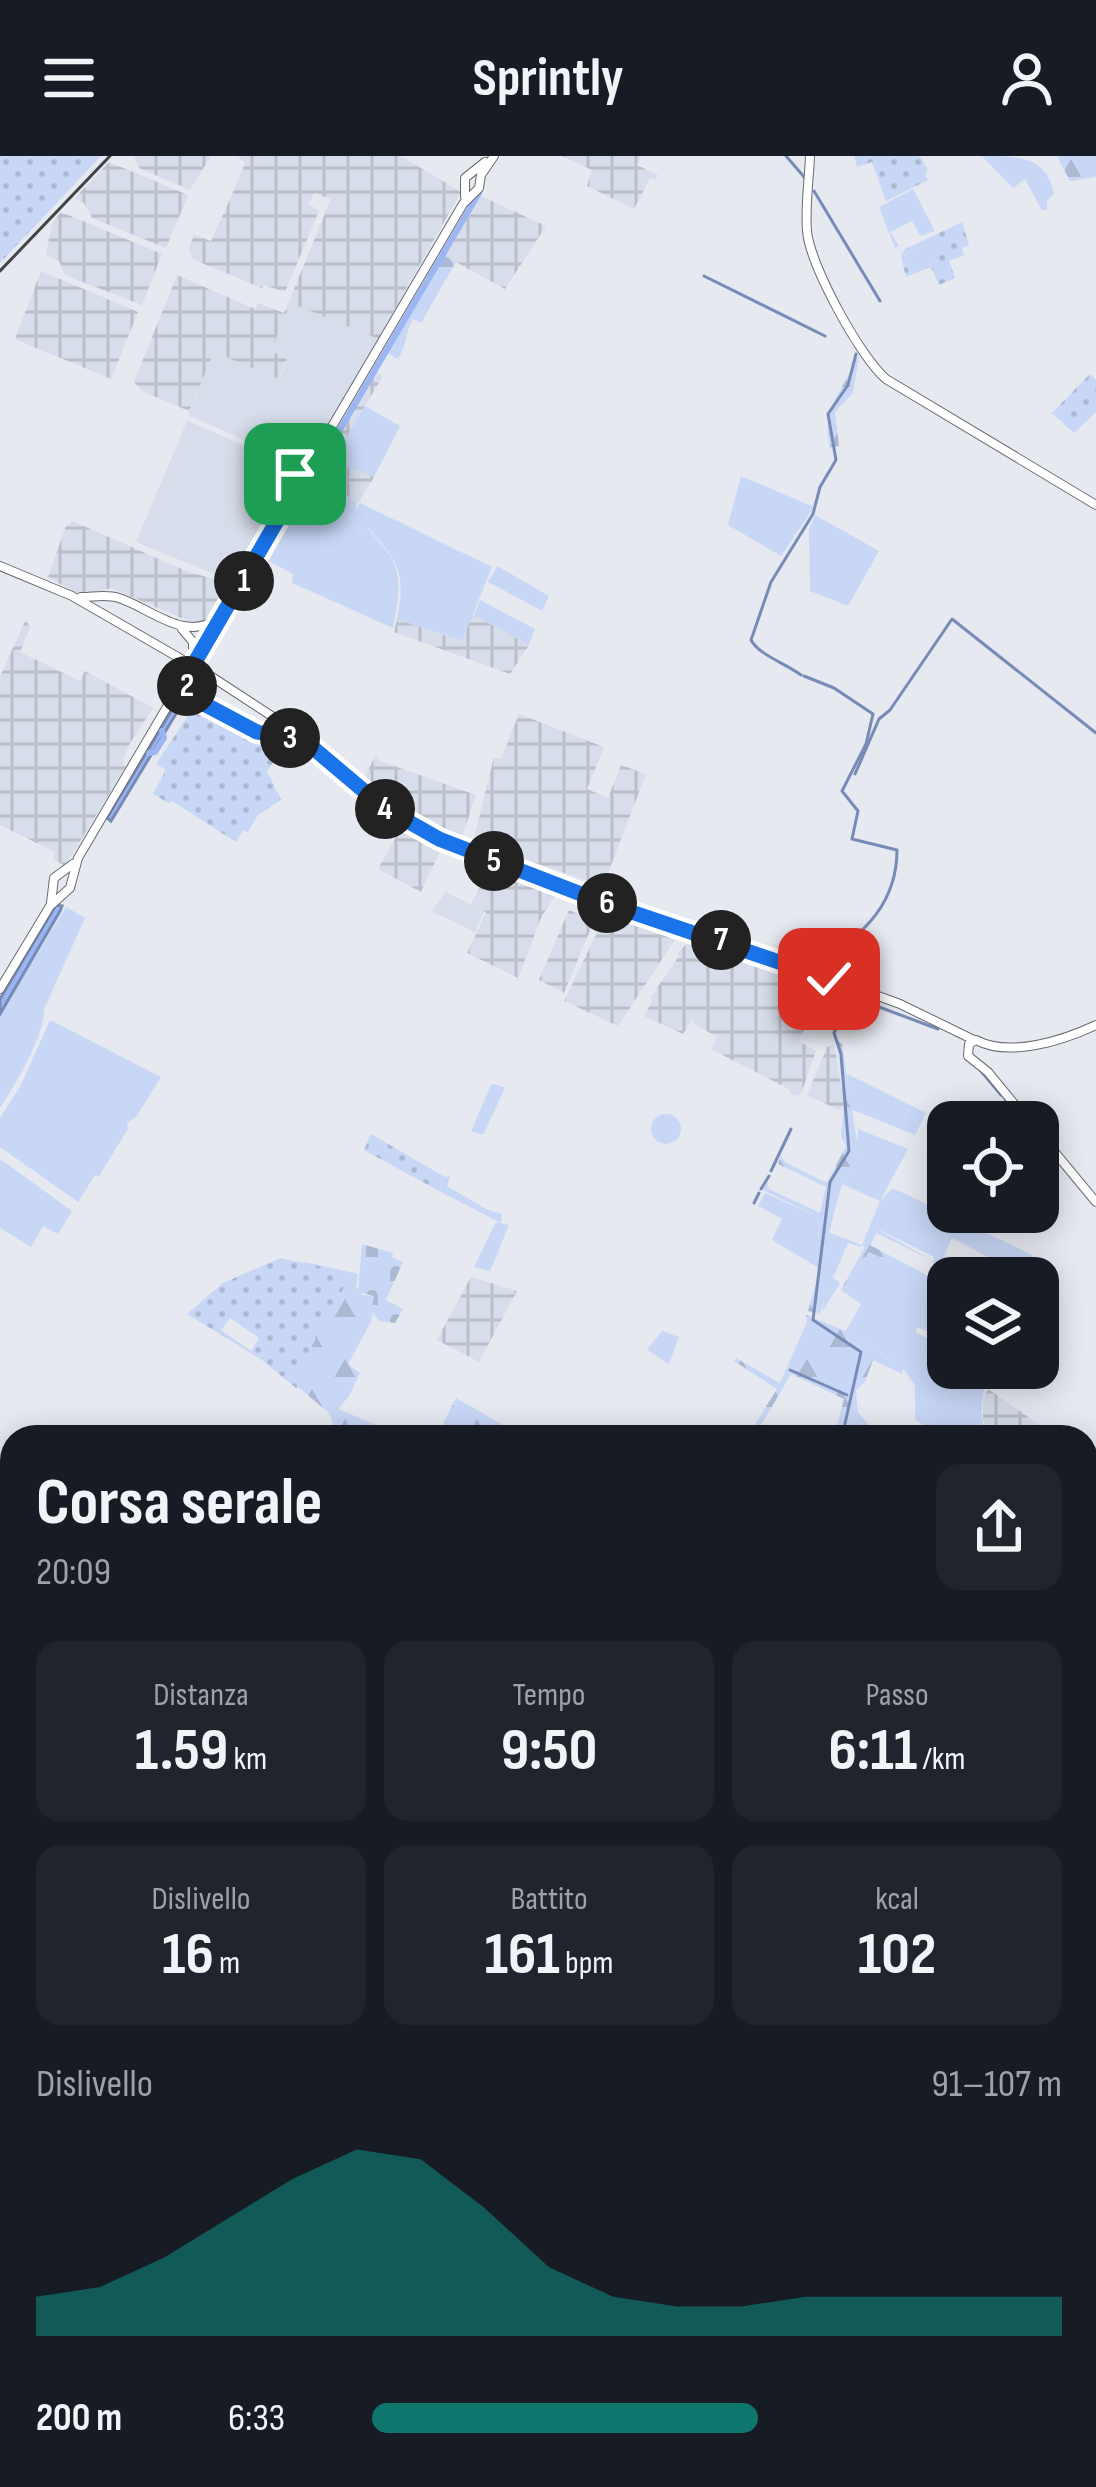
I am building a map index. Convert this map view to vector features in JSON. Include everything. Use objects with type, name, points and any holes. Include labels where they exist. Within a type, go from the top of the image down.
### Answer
[{"type":"street","points":[[58,891],[69,890],[66,877],[464,204],[469,190],[465,178],[476,177],[492,156]]},
{"type":"street","points":[[810,156],[810,248],[862,353],[886,379],[1096,505]]},
{"type":"street","points":[[0,566],[97,609],[212,677],[278,719],[383,807],[420,830],[599,901],[901,1004],[974,1040],[985,1052],[988,1072],[1012,1101]]},
{"type":"street","points":[[72,596],[124,600],[176,625],[193,641],[191,697]]},
{"type":"street","points":[[97,609],[99,601],[108,596]]},
{"type":"street","points":[[97,609],[124,600]]},
{"type":"street","points":[[115,621],[113,606],[124,600]]},
{"type":"street","points":[[176,625],[206,626],[224,614]]},
{"type":"street","points":[[171,704],[191,697],[269,736],[306,742]]},
{"type":"street","points":[[269,736],[278,719]]},
{"type":"street","points":[[58,891],[53,879],[66,877]]},
{"type":"street","points":[[0,989],[58,891]]},
{"type":"street","points":[[949,1030],[966,1049],[985,1052],[1062,1039],[1096,1025]]},
{"type":"street","points":[[966,1049],[974,1040]]},
{"type":"street","points":[[1059,1157],[1096,1202]]},
{"type":"shaded area","points":[[134,156],[211,156],[190,190],[139,168]]},
{"type":"shaded area","points":[[237,156],[401,156],[461,192],[378,339],[291,303],[271,351],[287,359],[279,379],[214,352],[189,411],[142,391],[134,382],[177,275],[255,309],[258,303],[284,313],[331,199],[314,193],[309,204],[319,211],[285,292],[262,288],[192,259],[189,248],[194,235],[211,241],[231,197],[245,163]]},
{"type":"shaded area","points":[[562,156],[641,156],[637,165],[658,175],[655,180],[650,178],[634,209],[587,186],[592,170]]},
{"type":"shaded area","points":[[109,162],[188,195],[166,248],[92,218],[84,203],[74,199]]},
{"type":"shaded area","points":[[481,196],[546,226],[505,289],[445,256]]},
{"type":"shaded area","points":[[61,212],[162,254],[142,305],[65,275],[59,261],[46,255],[52,223]]},
{"type":"shaded area","points":[[41,271],[138,312],[111,379],[15,339]]},
{"type":"shaded area","points":[[291,303],[378,339],[308,458],[294,462],[188,415],[214,352],[280,379],[288,359],[271,351]]},
{"type":"shaded area","points":[[376,372],[383,376],[343,443],[341,458],[350,470],[374,477],[359,502],[315,479]]},
{"type":"shaded area","points":[[187,421],[267,455],[286,470],[286,493],[242,566],[218,566],[214,574],[136,542]]},
{"type":"shaded area","points":[[72,521],[184,570],[234,586],[215,614],[193,623],[111,588],[89,594],[74,592],[48,577]]},
{"type":"shaded area","points":[[472,614],[529,645],[510,674],[394,632],[397,619],[461,641]]},
{"type":"shaded area","points":[[26,619],[30,628],[20,652],[80,681],[85,671],[153,708],[130,743],[122,763],[126,766],[65,866],[53,859],[55,852],[0,825],[0,677]]},
{"type":"shaded area","points":[[519,714],[604,747],[587,789],[608,798],[621,765],[646,774],[603,886],[473,842],[494,757],[501,759]]},
{"type":"shaded area","points":[[375,756],[476,795],[462,837],[394,808],[365,786]]},
{"type":"shaded area","points":[[402,826],[409,837],[441,849],[421,892],[378,869]]},
{"type":"shaded area","points":[[499,871],[556,894],[541,918],[518,978],[467,953],[486,912],[471,904],[487,873],[496,877]]},
{"type":"shaded area","points":[[446,892],[484,911],[475,932],[431,911]]},
{"type":"shaded area","points":[[569,910],[594,921],[564,993],[539,980]]},
{"type":"shaded area","points":[[608,910],[680,932],[618,1026],[564,1001]]},
{"type":"shaded area","points":[[693,938],[819,986],[821,1000],[798,1041],[816,1051],[801,1094],[794,1096],[711,1049],[717,1037],[693,1023],[693,1018],[683,1034],[644,1016],[678,952]]},
{"type":"shaded area","points":[[834,1044],[844,1103],[841,1111],[807,1095],[827,1047]]},
{"type":"shaded area","points":[[471,1277],[517,1291],[479,1362],[437,1340]]},
{"type":"shaded area","points":[[988,1389],[1040,1425],[985,1425]]},
{"type":"green space","points":[[0,156],[101,156],[0,263]]},
{"type":"green space","points":[[854,156],[920,156],[928,180],[886,201],[872,162],[857,167]]},
{"type":"green space","points":[[982,156],[1018,158],[1037,165],[1054,194],[1047,201],[1047,211],[1041,209],[1025,179],[1013,188]]},
{"type":"green space","points":[[1057,156],[1096,156],[1096,177],[1070,181]]},
{"type":"green space","points":[[913,189],[935,231],[920,236],[912,221],[890,232],[899,246],[895,248],[879,207]]},
{"type":"green space","points":[[962,222],[969,245],[962,248],[964,255],[949,261],[955,278],[939,285],[931,267],[906,277],[901,256],[905,249]],"holes":[[[931,242],[940,260],[910,274],[902,256]]]},
{"type":"green space","points":[[932,242],[940,260],[910,274],[902,256]]},
{"type":"green space","points":[[445,256],[456,262],[421,323],[413,319],[398,359],[387,353]]},
{"type":"green space","points":[[859,357],[853,393],[835,412],[839,446],[830,448],[831,410]]},
{"type":"green space","points":[[1090,374],[1096,380],[1096,412],[1074,433],[1052,413]]},
{"type":"green space","points":[[365,406],[400,426],[374,477],[350,470],[341,458],[343,443]]},
{"type":"green space","points":[[741,476],[814,507],[781,556],[728,525]]},
{"type":"green space","points":[[315,479],[357,502],[355,511],[360,503],[492,567],[462,641],[397,619],[401,589],[397,567],[392,558],[385,548],[366,526],[391,557],[397,574],[393,628],[292,583],[293,574],[269,561]]},
{"type":"green space","points":[[815,515],[879,551],[848,606],[810,591],[809,530]]},
{"type":"green space","points":[[497,566],[549,596],[542,611],[488,582]]},
{"type":"green space","points":[[480,600],[535,629],[529,645],[474,615]]},
{"type":"green space","points":[[196,704],[258,736],[281,741],[278,756],[267,771],[281,800],[258,815],[236,842],[153,794],[166,770],[156,764]]},
{"type":"green space","points":[[66,907],[85,918],[44,1009],[34,1046],[0,1108],[0,1014]]},
{"type":"green space","points":[[50,1020],[161,1077],[78,1202],[0,1147],[0,1118],[21,1085]]},
{"type":"green space","points":[[837,1040],[842,1044],[858,1149],[829,1232],[833,1234],[820,1314],[808,1311],[820,1269],[819,1217],[763,1190],[767,1182],[769,1189],[820,1213],[826,1187],[778,1164],[781,1156],[827,1183],[846,1146],[841,1136],[844,1102]]},
{"type":"green space","points":[[847,1074],[926,1113],[915,1135],[851,1109]]},
{"type":"green space","points":[[491,1085],[505,1088],[483,1135],[471,1131]]},
{"type":"green space","points":[[666,1114],[681,1129],[666,1144],[651,1129]]},
{"type":"green space","points":[[858,1129],[908,1149],[880,1201],[842,1184],[856,1162]]},
{"type":"green space","points":[[371,1134],[445,1177],[437,1190],[364,1150]]},
{"type":"green space","points":[[0,1159],[72,1211],[58,1234],[43,1226],[31,1247],[0,1228]]},
{"type":"green space","points":[[450,1176],[447,1186],[502,1214],[501,1223],[437,1190]]},
{"type":"green space","points":[[897,1190],[927,1204],[927,1233],[986,1233],[1032,1255],[988,1257],[952,1238],[946,1257],[934,1257],[878,1229]]},
{"type":"green space","points":[[897,1190],[879,1230],[927,1258],[876,1233],[870,1245],[927,1275],[927,1280],[869,1252],[841,1290],[865,1247],[880,1201]]},
{"type":"green space","points":[[765,1193],[819,1217],[817,1267],[772,1240],[782,1219],[758,1206]]},
{"type":"green space","points":[[496,1222],[509,1225],[490,1271],[474,1267]]},
{"type":"green space","points":[[833,1234],[862,1245],[848,1243],[833,1278],[840,1283],[822,1312]]},
{"type":"green space","points":[[362,1244],[393,1253],[392,1257],[403,1262],[386,1300],[403,1309],[395,1323],[379,1321],[371,1311],[374,1296],[358,1292]]},
{"type":"green space","points":[[869,1252],[927,1279],[927,1332],[918,1327],[915,1332],[927,1338],[927,1389],[985,1389],[983,1425],[923,1425],[915,1419],[915,1385],[901,1366],[907,1346],[896,1363],[846,1331],[861,1304],[841,1290]]},
{"type":"green space","points":[[280,1258],[352,1273],[312,1346],[297,1389],[262,1360],[187,1314],[223,1283]],"holes":[[[230,1318],[259,1338],[251,1351],[221,1330]]]},
{"type":"green space","points":[[305,1262],[358,1274],[356,1287],[362,1295],[375,1296],[371,1322],[348,1364],[360,1373],[338,1409],[377,1425],[334,1425],[329,1413],[266,1360]]},
{"type":"green space","points":[[806,1315],[846,1331],[895,1363],[908,1345],[902,1374],[873,1360],[865,1382],[856,1390],[858,1412],[869,1425],[837,1425],[844,1399],[791,1374],[761,1425],[754,1425],[777,1389],[734,1361],[780,1383]]},
{"type":"green space","points":[[662,1331],[679,1337],[669,1364],[647,1350]]},
{"type":"green space","points":[[456,1398],[503,1425],[442,1425]]},
{"type":"water","points":[[185,699],[111,821],[107,818],[172,710]]},
{"type":"water","points":[[56,905],[62,906],[60,911],[0,1014],[0,999]]},
{"type":"waterway","points":[[786,156],[805,178]]},
{"type":"waterway","points":[[814,191],[880,301]]},
{"type":"waterway","points":[[190,685],[479,193]]},
{"type":"waterway","points":[[704,276],[825,336]]},
{"type":"waterway","points":[[801,675],[766,655],[751,640],[771,582],[813,514],[820,487],[836,460],[828,414],[848,385],[856,354]]},
{"type":"waterway","points":[[855,774],[879,719],[952,619],[1096,733]]},
{"type":"waterway","points":[[804,676],[834,688],[873,714],[866,744],[842,791],[858,811],[852,839],[897,850],[885,900],[866,926],[828,959],[825,972]]},
{"type":"waterway","points":[[149,753],[164,738],[162,731]]},
{"type":"waterway","points":[[828,985],[838,1008]]},
{"type":"waterway","points":[[845,1008],[858,1000],[872,1004]]},
{"type":"waterway","points":[[879,1007],[938,1029]]},
{"type":"waterway","points":[[842,1014],[834,1033],[841,1054],[849,1151],[830,1182],[813,1320],[861,1352],[845,1425]]},
{"type":"waterway","points":[[981,1071],[1001,1095]]},
{"type":"waterway","points":[[771,1171],[791,1129]]},
{"type":"waterway","points":[[761,1189],[769,1176]]},
{"type":"waterway","points":[[754,1203],[759,1193]]},
{"type":"waterway","points":[[790,1370],[847,1395]]},
{"type":"railway","points":[[0,271],[110,156]]},
{"type":"route","points":[[295,474],[295,490],[188,674],[191,697],[257,732],[306,742],[383,807],[439,839],[599,901],[829,979]]}]
